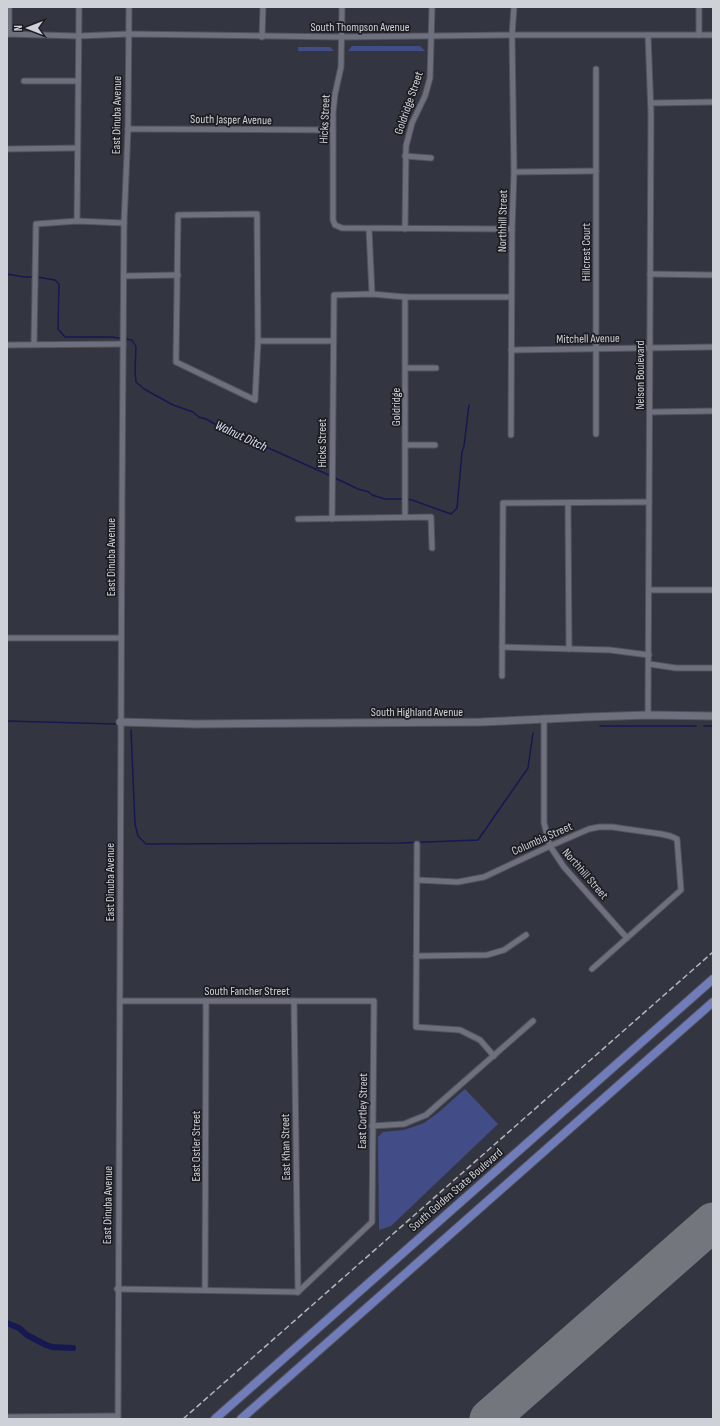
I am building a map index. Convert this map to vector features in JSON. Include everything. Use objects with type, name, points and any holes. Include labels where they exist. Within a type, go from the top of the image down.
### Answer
[{"type":"main road","name":"South Golden State Boulevard","points":[[215,1419],[713,979]]},
{"type":"main road","points":[[241,1419],[713,1002]]},
{"type":"street","points":[[8,34],[9,7]]},
{"type":"street","points":[[76,221],[79,7]]},
{"type":"street","name":"East Dinuba Avenue","points":[[117,1418],[124,223],[128,128],[129,7]]},
{"type":"street","points":[[262,37],[263,7]]},
{"type":"street","name":"Hicks Street","points":[[342,7],[341,67],[334,101],[334,220],[335,225],[342,228],[369,228]]},
{"type":"street","name":"Goldridge Street","points":[[405,229],[406,156],[408,132],[425,96],[430,78],[432,7]]},
{"type":"street","name":"Northhill Street","points":[[511,435],[511,297],[514,172],[512,35],[514,7]]},
{"type":"street","points":[[699,7],[699,35]]},
{"type":"street","name":"South Thompson Avenue","points":[[8,34],[78,36],[129,34],[262,37],[713,35]]},
{"type":"street","name":"Nelson Boulevard","points":[[648,35],[651,103],[648,715]]},
{"type":"street","name":"Hillcrest Court","points":[[596,69],[596,434]]},
{"type":"street","points":[[24,81],[78,81]]},
{"type":"street","points":[[651,103],[713,102]]},
{"type":"street","name":"South Jasper Avenue","points":[[128,128],[334,130]]},
{"type":"street","points":[[7,149],[77,148]]},
{"type":"street","points":[[406,156],[431,158]]},
{"type":"street","points":[[514,172],[596,172]]},
{"type":"street","points":[[258,214],[258,341],[255,400],[176,362],[178,275],[178,215],[258,214]]},
{"type":"street","points":[[34,344],[36,224],[76,221],[124,223]]},
{"type":"street","points":[[511,297],[405,297],[372,294],[369,228],[512,229]]},
{"type":"street","points":[[650,274],[713,275]]},
{"type":"street","points":[[124,276],[178,275]]},
{"type":"street","name":"Hicks Street","points":[[332,519],[334,295],[372,294]]},
{"type":"street","name":"Goldridge","points":[[405,297],[405,517]]},
{"type":"street","points":[[258,341],[333,341]]},
{"type":"street","points":[[7,345],[123,344]]},
{"type":"street","name":"Mitchell Avenue","points":[[511,350],[713,347]]},
{"type":"street","points":[[406,368],[436,368]]},
{"type":"street","points":[[650,412],[713,410]]},
{"type":"street","points":[[406,445],[435,445]]},
{"type":"street","points":[[502,676],[503,503],[649,502]]},
{"type":"street","points":[[568,503],[569,649]]},
{"type":"street","points":[[298,519],[431,517],[432,548]]},
{"type":"street","points":[[649,590],[713,590]]},
{"type":"street","points":[[7,638],[121,638]]},
{"type":"street","points":[[502,647],[610,650],[649,655]]},
{"type":"street","points":[[649,664],[676,668],[713,668]]},
{"type":"street","name":"South Highland Avenue","points":[[120,722],[194,724],[473,722],[648,715],[713,716]]},
{"type":"street","name":"Northhill Street","points":[[544,718],[544,824],[550,846],[564,868],[627,938]]},
{"type":"street","name":"Columbia Street","points":[[416,880],[458,882],[484,876],[589,829],[599,827],[612,826],[661,834],[677,839],[681,890],[627,938]]},
{"type":"street","points":[[417,844],[416,1027],[460,1030],[480,1040],[494,1056]]},
{"type":"street","points":[[416,956],[487,954],[504,950],[526,935]]},
{"type":"street","points":[[592,969],[627,938]]},
{"type":"street","name":"South Fancher Street","points":[[120,1001],[374,1001]]},
{"type":"street","name":"East Ostler Street","points":[[205,1290],[206,1001]]},
{"type":"street","name":"East Khan Street","points":[[294,1001],[298,1292]]},
{"type":"street","name":"East Cortley Street","points":[[298,1292],[372,1222],[374,1001]]},
{"type":"street","points":[[372,1126],[404,1124],[426,1115],[533,1020]]},
{"type":"street","points":[[118,1289],[298,1292]]},
{"type":"street","points":[[7,1417],[117,1418]]},
{"type":"shaded area","points":[[352,46],[420,46],[425,51],[348,51]]},
{"type":"shaded area","points":[[298,47],[330,47],[334,51],[298,51]]},
{"type":"shaded area","points":[[465,1089],[498,1124],[391,1226],[379,1230],[378,1137],[383,1132],[404,1130],[424,1123]]},
{"type":"waterway","name":"Walnut Ditch","points":[[7,274],[33,277]]},
{"type":"waterway","name":"Walnut Ditch","points":[[37,277],[55,280],[59,284],[58,329],[65,337],[112,337],[132,340],[136,347],[136,382],[144,389],[173,405],[193,412],[199,417],[206,419],[222,428],[331,476]]},
{"type":"waterway","name":"Walnut Ditch","points":[[407,499],[451,514],[457,508],[462,452],[469,405]]},
{"type":"waterway","name":"Walnut Ditch","points":[[335,478],[358,489],[369,492],[372,495],[385,499],[404,499]]},
{"type":"waterway","points":[[7,721],[116,724]]},
{"type":"waterway","points":[[600,726],[696,726]]},
{"type":"waterway","points":[[704,726],[713,726]]},
{"type":"waterway","points":[[131,730],[135,824],[138,836],[146,844],[400,843],[478,840],[528,768],[533,733]]},
{"type":"waterway","points":[[7,1323],[19,1328],[27,1335],[46,1345],[52,1347],[73,1348]]},
{"type":"runway","points":[[489,1419],[713,1222]]},
{"type":"railway","points":[[183,1419],[713,952]]}]
